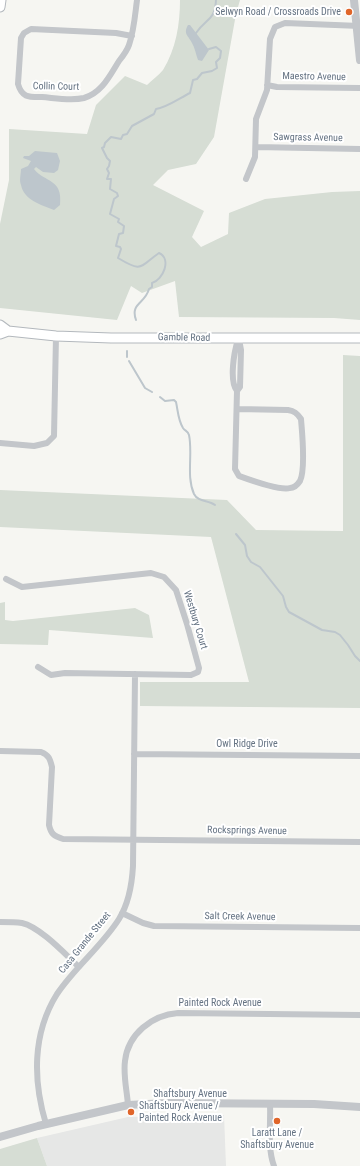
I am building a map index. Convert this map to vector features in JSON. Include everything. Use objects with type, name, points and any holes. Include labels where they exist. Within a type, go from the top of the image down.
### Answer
[{"type":"main road","points":[[0,7],[1,0]]},
{"type":"main road","name":"Gamble Road","points":[[0,325],[4,333],[104,338],[360,338]]},
{"type":"street","name":"Collin Court","points":[[132,36],[116,33],[31,29],[24,33],[21,38],[19,89],[28,97],[74,99],[90,96],[105,84],[128,47],[132,36],[137,0]]},
{"type":"street","points":[[354,0],[358,26],[360,60]]},
{"type":"street","points":[[246,179],[255,157],[256,119],[267,85],[270,39],[275,27],[284,23],[358,26]]},
{"type":"street","name":"Maestro Avenue","points":[[267,85],[277,87],[360,88]]},
{"type":"street","name":"Sawgrass Avenue","points":[[256,147],[360,149]]},
{"type":"street","points":[[0,443],[34,446],[47,443],[54,436],[56,336]]},
{"type":"street","points":[[236,409],[288,410],[295,412],[298,415],[301,419],[303,449],[301,477],[298,484],[290,489],[281,488],[239,476],[234,469],[236,409],[237,391],[234,387],[234,365],[235,350],[239,339]]},
{"type":"street","name":"Westbury Court","points":[[6,579],[22,588],[151,573],[164,577],[176,590],[198,663],[198,672],[191,675],[65,673],[51,675],[38,667]]},
{"type":"street","name":"Casa Grande Street","points":[[46,1124],[40,1102],[36,1061],[39,1042],[49,1009],[57,995],[111,930],[122,913],[132,881],[134,840],[135,674]]},
{"type":"street","name":"Rocksprings Avenue","points":[[0,751],[41,752],[46,754],[49,758],[52,767],[49,825],[52,833],[63,839],[360,842]]},
{"type":"street","name":"Owl Ridge Drive","points":[[134,754],[360,756]]},
{"type":"street","name":"Salt Creek Avenue","points":[[122,913],[143,923],[154,926],[360,928]]},
{"type":"street","points":[[0,922],[21,923],[30,926],[79,967]]},
{"type":"street","name":"Painted Rock Avenue","points":[[128,1105],[124,1074],[124,1063],[127,1051],[134,1037],[139,1031],[146,1025],[162,1016],[178,1013],[360,1014]]},
{"type":"street","name":"Shaftsbury Avenue","points":[[0,1137],[46,1124],[128,1105],[160,1103],[314,1104],[360,1107]]},
{"type":"street","points":[[270,1104],[270,1144],[271,1158],[274,1166]]},
{"type":"shaded area","points":[[180,0],[240,0],[236,14],[214,137],[196,164],[168,170],[153,185],[204,211],[192,237],[201,247],[228,234],[229,213],[265,199],[332,192],[360,191],[360,320],[334,318],[179,317],[175,281],[142,293],[131,286],[117,320],[0,308],[0,224],[9,180],[9,129],[87,134],[96,105],[125,76],[147,85],[163,70],[174,45],[179,18]]},
{"type":"shaded area","points":[[188,25],[190,25],[209,50],[202,61],[198,60],[193,45],[187,34],[186,30]]},
{"type":"shaded area","points":[[35,151],[57,153],[60,161],[58,170],[54,173],[43,172],[36,167],[34,169],[56,185],[59,190],[60,205],[54,210],[29,198],[21,185],[21,169],[28,166],[31,161],[23,158],[24,156],[29,156]]},
{"type":"shaded area","points":[[343,355],[360,356],[360,708],[140,706],[140,682],[249,682],[211,537],[0,527],[0,490],[227,500],[256,530],[343,531]]},
{"type":"shaded area","points":[[5,602],[5,620],[13,621],[135,608],[149,615],[153,638],[49,630],[48,645],[0,644],[0,603]]},
{"type":"shaded area","points":[[224,1115],[226,1166],[47,1166],[37,1138],[128,1117]]},
{"type":"shaded area","points":[[37,1138],[47,1166],[0,1166],[0,1149]]},
{"type":"waterway","points":[[196,33],[212,16],[216,0]]},
{"type":"waterway","points":[[136,320],[136,307],[152,287],[152,283],[160,278],[164,269],[165,260],[159,253],[144,265],[137,267],[132,266],[118,258],[121,249],[120,247],[116,246],[119,234],[123,233],[124,226],[118,222],[119,219],[110,214],[114,199],[118,196],[117,193],[110,189],[111,179],[107,179],[109,173],[107,169],[110,161],[102,148],[111,137],[121,139],[123,135],[127,134],[132,126],[154,114],[156,109],[169,105],[190,93],[193,80],[197,79],[202,73],[212,71],[217,68],[216,62],[220,58],[221,51],[216,47],[209,49]]},
{"type":"waterway","points":[[127,351],[127,357]]},
{"type":"waterway","points":[[129,361],[145,388],[152,392]]},
{"type":"waterway","points":[[160,397],[165,401],[174,400],[176,402],[180,422],[189,434],[190,480],[194,494],[201,500],[215,505]]},
{"type":"waterway","points":[[236,534],[245,545],[247,556],[251,562],[260,567],[283,596],[289,612],[322,630],[335,632],[340,635],[360,661]]},
{"type":"place","name":"Selwyn Road / Crossroads Drive","points":[[349,12]]},
{"type":"place","name":"Shaftsbury Avenue / Painted Rock Avenue","points":[[131,1112]]},
{"type":"place","name":"Laratt Lane / Shaftsbury Avenue","points":[[277,1121]]}]
